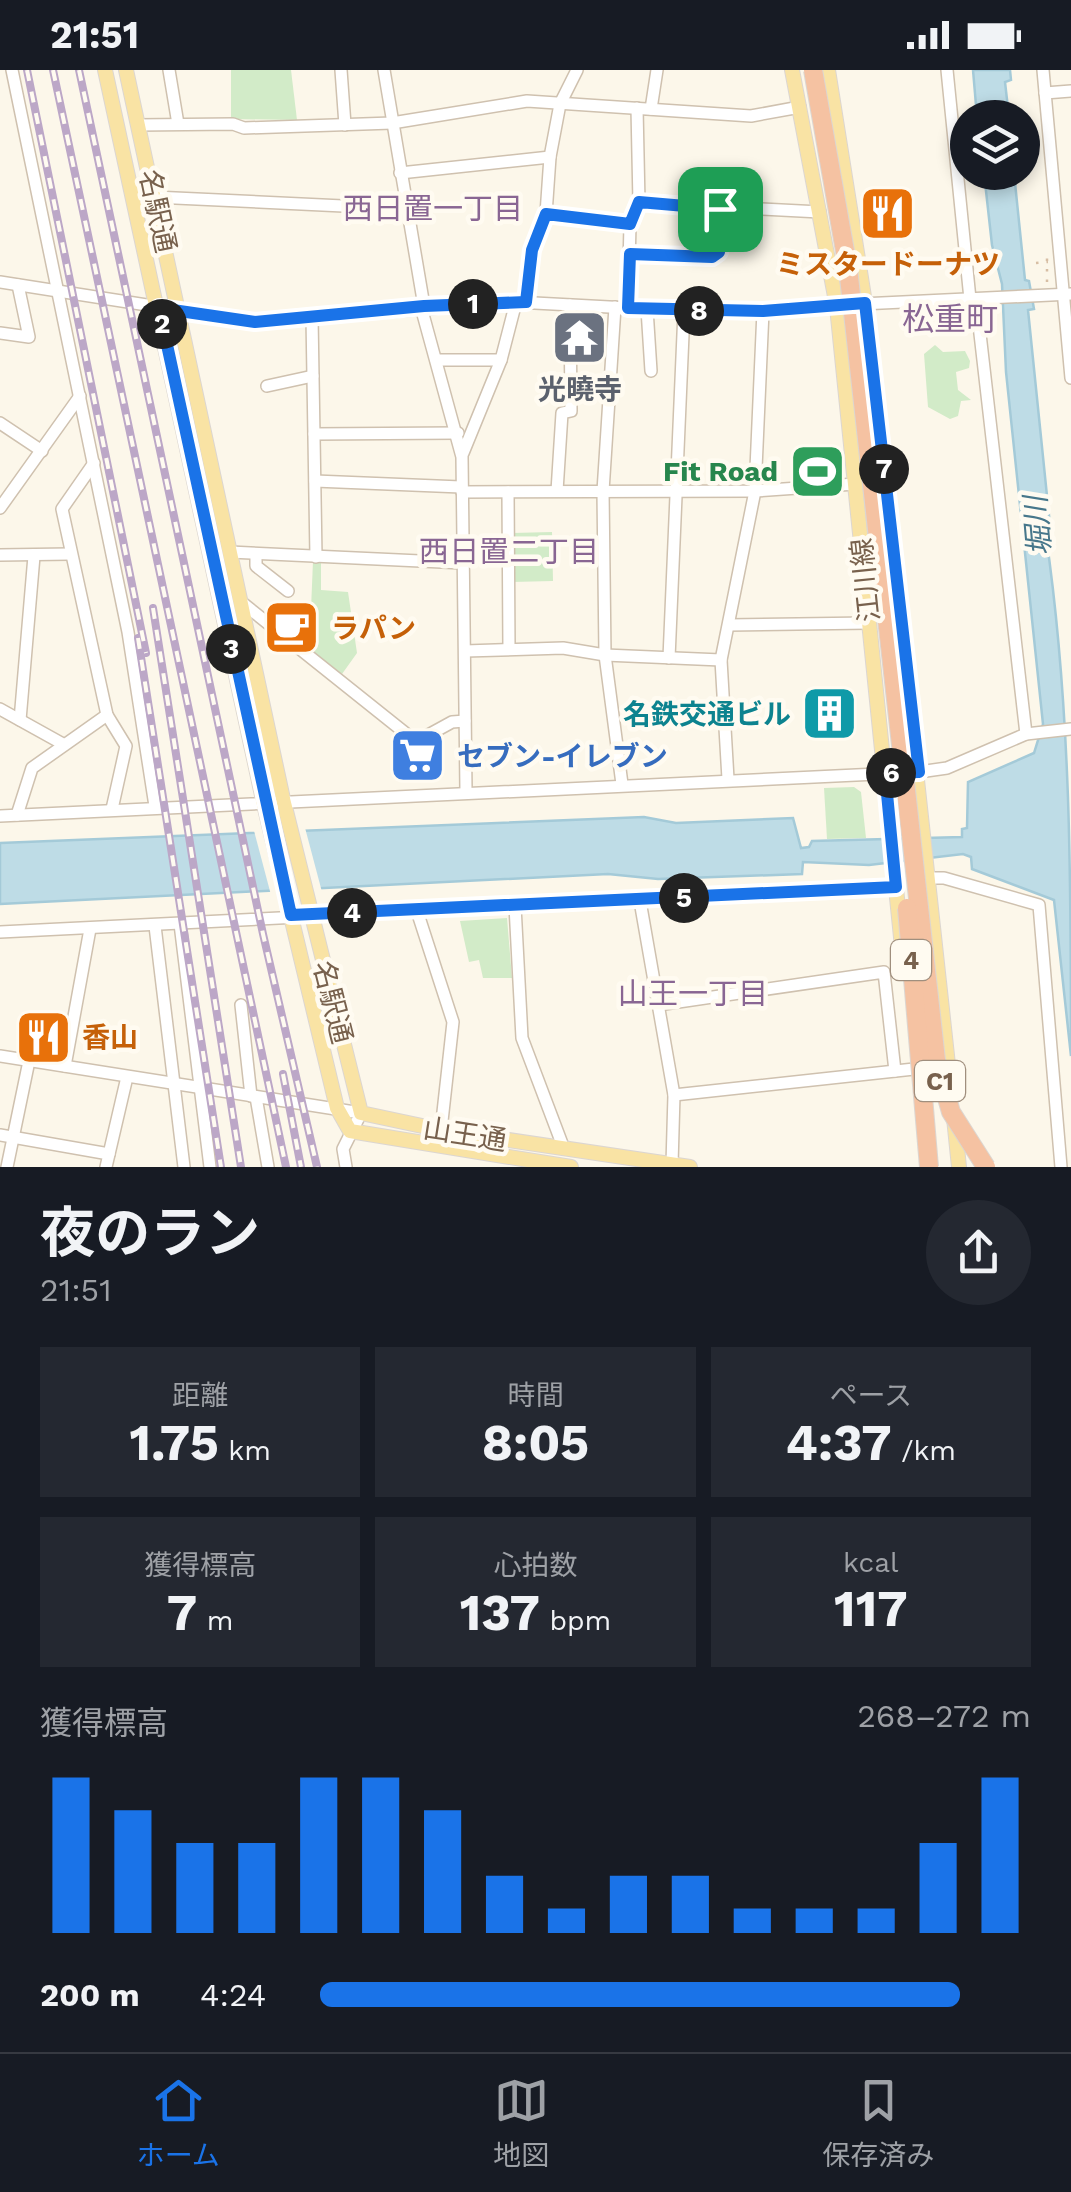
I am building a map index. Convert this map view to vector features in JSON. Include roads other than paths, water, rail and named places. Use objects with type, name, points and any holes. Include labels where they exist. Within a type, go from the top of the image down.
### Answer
[{"type":"highway","name":"C1","points":[[813,70],[848,268],[939,1077],[957,1124],[986,1167]]},
{"type":"highway","name":"4","points":[[900,753],[925,1167]]},
{"type":"main road","name":"名駅通","points":[[105,70],[263,800],[337,1108]]},
{"type":"main road","name":"名駅通","points":[[126,70],[282,799],[360,1114]]},
{"type":"main road","name":"江川線","points":[[792,70],[837,307],[896,887]]},
{"type":"main road","name":"江川線","points":[[828,70],[865,303],[928,871]]},
{"type":"main road","points":[[928,871],[959,1167]]},
{"type":"main road","points":[[896,887],[925,1167]]},
{"type":"main road","points":[[337,1108],[350,1132]]},
{"type":"main road","name":"山王通","points":[[360,1114],[564,1148],[597,1161],[690,1167]]},
{"type":"main road","name":"山王通","points":[[350,1132],[483,1160],[571,1167]]},
{"type":"street","points":[[12,70],[128,632],[155,806]]},
{"type":"street","points":[[169,70],[178,124]]},
{"type":"street","points":[[341,70],[345,126]]},
{"type":"street","points":[[384,70],[422,306],[462,457],[466,791]]},
{"type":"street","points":[[462,457],[521,302],[532,250],[546,214],[550,157],[560,104],[577,70]]},
{"type":"street","points":[[622,784],[605,655],[603,491],[630,254],[630,224],[639,202],[644,109],[656,70]]},
{"type":"street","points":[[948,70],[973,299],[1030,734]]},
{"type":"street","points":[[1043,70],[1071,378]]},
{"type":"street","points":[[1045,92],[1071,90]]},
{"type":"street","points":[[138,125],[345,126],[392,123],[527,101],[751,116],[800,107]]},
{"type":"street","points":[[400,173],[550,157]]},
{"type":"street","points":[[154,196],[406,210]]},
{"type":"street","points":[[639,202],[820,212]]},
{"type":"street","points":[[630,254],[712,257],[719,252],[720,209]]},
{"type":"street","points":[[546,214],[630,224]]},
{"type":"street","points":[[0,282],[255,322],[422,306],[521,302],[763,311],[1066,295]]},
{"type":"street","points":[[0,333],[28,337],[18,285]]},
{"type":"street","points":[[557,491],[562,413],[571,411],[570,305]]},
{"type":"street","points":[[647,309],[651,371]]},
{"type":"street","points":[[669,658],[680,492],[684,311]]},
{"type":"street","points":[[728,779],[720,660],[755,491],[763,311]]},
{"type":"street","points":[[312,317],[316,557]]},
{"type":"street","points":[[436,360],[501,360]]},
{"type":"street","points":[[266,386],[313,376]]},
{"type":"street","points":[[0,508],[80,396]]},
{"type":"street","points":[[0,422],[42,450]]},
{"type":"street","points":[[314,434],[458,434]]},
{"type":"street","points":[[94,462],[62,510],[106,715],[126,746],[112,808]]},
{"type":"street","points":[[315,481],[508,492],[755,491],[855,484]]},
{"type":"street","points":[[508,492],[509,649]]},
{"type":"street","points":[[230,552],[463,563]]},
{"type":"street","points":[[0,556],[70,554]]},
{"type":"street","points":[[256,554],[256,566],[288,591]]},
{"type":"street","points":[[20,720],[34,556]]},
{"type":"street","points":[[240,601],[409,736],[421,739],[452,722],[466,721]]},
{"type":"street","points":[[729,625],[869,622]]},
{"type":"street","points":[[464,651],[562,648],[605,655],[720,660]]},
{"type":"street","points":[[0,709],[63,744]]},
{"type":"street","points":[[17,814],[32,768],[106,715]]},
{"type":"street","points":[[0,816],[282,799],[919,772],[947,768],[1030,734],[1071,729]]},
{"type":"street","points":[[928,871],[1040,905],[1062,1167]]},
{"type":"street","points":[[0,932],[896,887]]},
{"type":"street","points":[[640,900],[674,1096],[672,1164]]},
{"type":"street","points":[[515,906],[522,1038],[564,1148]]},
{"type":"street","points":[[417,911],[453,1022],[441,1130]]},
{"type":"street","points":[[180,924],[210,1167]]},
{"type":"street","points":[[154,926],[184,1167]]},
{"type":"street","points":[[65,1066],[90,929]]},
{"type":"street","points":[[658,1005],[884,972],[895,1072]]},
{"type":"street","points":[[241,1005],[268,1167]]},
{"type":"street","points":[[0,1056],[360,1114],[343,1148],[346,1167]]},
{"type":"street","points":[[7,1167],[6,1136],[28,1061]]},
{"type":"street","points":[[674,1096],[914,1069]]},
{"type":"street","points":[[6,1136],[108,1161],[126,1076]]},
{"type":"water","points":[[973,70],[1010,70],[1011,80],[1005,82],[1007,100],[976,100]]},
{"type":"water","name":"堀川","points":[[986,190],[1016,190],[1025,280],[1029,281],[1034,309],[1028,310],[1051,535],[1046,536],[1065,730],[1071,1056],[1054,900],[972,869],[971,857],[963,854],[869,865],[803,862],[802,874],[658,879],[608,874],[0,904],[0,843],[644,817],[676,823],[793,818],[801,848],[809,847],[812,841],[962,837],[962,829],[967,828],[968,782],[1034,753],[1043,724],[1006,372],[1002,284],[992,245]]},
{"type":"railway","points":[[27,70],[146,653]]},
{"type":"railway","points":[[53,70],[286,1167]]},
{"type":"railway","points":[[79,70],[263,934],[317,1167]]},
{"type":"railway","points":[[153,608],[241,1167]]},
{"type":"railway","points":[[138,638],[221,1167]]},
{"type":"railway","points":[[283,1074],[301,1167]]},
{"type":"place","name":"ミスタードーナツ","points":[[888,213]]},
{"type":"place","name":"光曉寺","points":[[580,338]]},
{"type":"place","name":"Fit Road","points":[[817,471]]},
{"type":"place","name":"ラパン","points":[[292,628]]},
{"type":"place","name":"名鉄交通ビル","points":[[830,714]]},
{"type":"place","name":"セブン-イレブン","points":[[418,756]]},
{"type":"place","name":"香山","points":[[43,1037]]},
{"type":"district","name":"西日置一丁目","points":[[433,209]]},
{"type":"district","name":"松重町","points":[[950,319]]},
{"type":"district","name":"西日置二丁目","points":[[509,552]]},
{"type":"district","name":"山王一丁目","points":[[693,994]]}]
